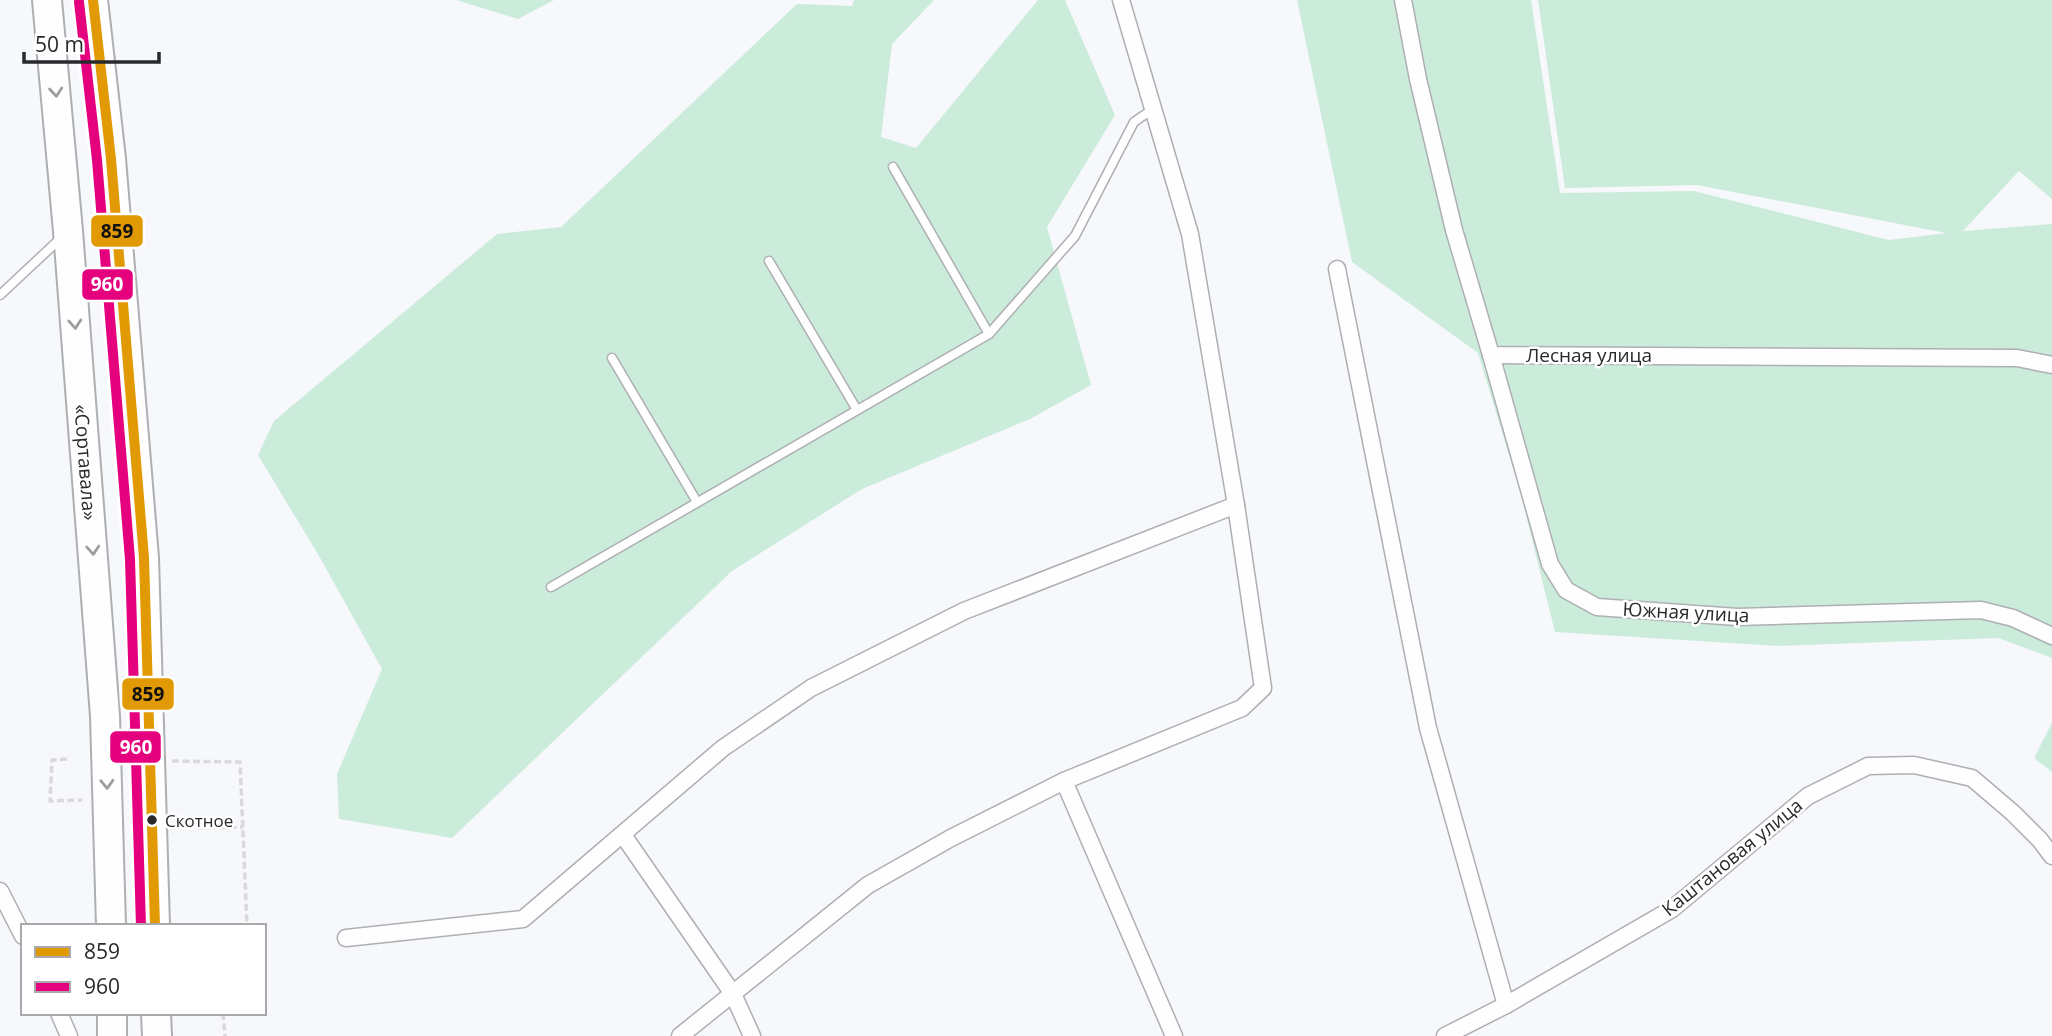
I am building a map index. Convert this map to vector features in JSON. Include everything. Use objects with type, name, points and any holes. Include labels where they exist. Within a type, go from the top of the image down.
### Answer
[{"type":"highway","name":"«Сортавала»","points":[[47,0],[68,231],[105,716],[111,924]]},
{"type":"highway","points":[[93,0],[111,159],[144,558],[155,924]]},
{"type":"highway","points":[[112,1015],[112,1036]]},
{"type":"highway","points":[[156,1015],[157,1036]]},
{"type":"street","points":[[680,1036],[868,885],[951,838],[1064,781],[1242,708],[1263,688],[1236,505],[1190,234],[1121,0]]},
{"type":"street","points":[[1403,0],[1418,79],[1454,230],[1491,355]]},
{"type":"street","points":[[1337,269],[1428,728],[1506,1005]]},
{"type":"street","name":"Лесная улица","points":[[1491,355],[2017,358],[2052,365]]},
{"type":"street","name":"Южная улица","points":[[1491,355],[1550,564],[1566,590],[1597,607],[1737,617],[1981,610],[2013,618],[2052,636]]},
{"type":"street","points":[[346,938],[523,919],[723,748],[811,688],[964,611],[1236,505]]},
{"type":"street","name":"Каштановая улица","points":[[1445,1036],[1506,1005],[1672,909],[1808,796],[1868,766],[1914,765],[1972,778],[2013,813],[2046,836],[2052,856]]},
{"type":"street","points":[[1064,781],[1174,1036]]},
{"type":"street","points":[[623,835],[733,994],[752,1036]]},
{"type":"street","points":[[0,891],[21,932]]},
{"type":"street","points":[[60,1015],[69,1036]]},
{"type":"lane","points":[[551,587],[989,334],[1075,236],[1134,122],[1153,108]]},
{"type":"lane","points":[[893,167],[989,334]]},
{"type":"lane","points":[[0,295],[68,231]]},
{"type":"lane","points":[[769,261],[857,410]]},
{"type":"lane","points":[[612,358],[697,502]]},
{"type":"path","points":[[67,759],[52,760],[50,801],[82,800]]},
{"type":"path","points":[[172,761],[240,762],[247,924]]},
{"type":"path","points":[[198,828],[243,827]]},
{"type":"path","points":[[223,1015],[225,1036]]},
{"type":"green space","points":[[456,0],[554,0],[518,19]]},
{"type":"green space","points":[[854,0],[934,0],[892,44],[881,137],[916,148],[1038,0],[1065,0],[1115,115],[1047,227],[1091,385],[1030,419],[862,489],[732,571],[452,838],[339,819],[337,774],[382,669],[319,556],[258,455],[274,421],[497,234],[561,227],[797,4],[852,6]]},
{"type":"green space","points":[[1297,0],[1531,0],[1560,193],[1694,191],[1889,240],[1946,233],[1697,185],[1565,188],[1538,0],[2052,0],[2052,199],[2019,171],[1963,231],[2052,224],[2052,658],[1998,638],[1778,646],[1555,632],[1521,495],[1478,353],[1352,262]]},
{"type":"green space","points":[[2052,723],[2052,772],[2034,758]]},
{"type":"transit line","name":"859","points":[[93,0],[111,159],[144,558],[155,924]]},
{"type":"transit line","name":"960","points":[[79,2],[97,160],[130,559],[141,924]]},
{"type":"place","name":"Скотное","points":[[152,820]]}]
